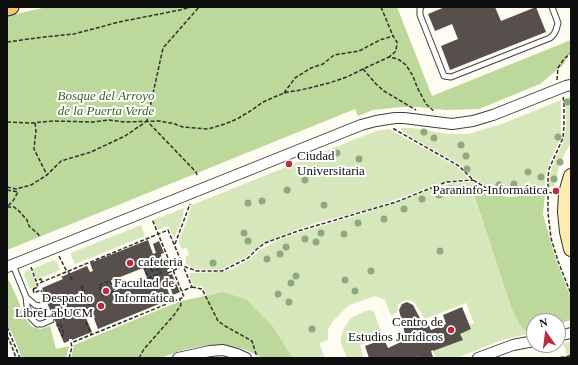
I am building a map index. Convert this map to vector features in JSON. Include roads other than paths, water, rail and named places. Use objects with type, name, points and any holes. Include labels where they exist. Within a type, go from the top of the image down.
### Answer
[{"type":"main road","points":[[7,8],[11,7]]},
{"type":"street","points":[[10,266],[361,125],[395,118],[452,124],[473,121],[493,115],[571,85]]},
{"type":"street","points":[[571,176],[566,193],[565,212],[567,232],[571,249]]},
{"type":"street","points":[[478,358],[513,345],[526,343]]},
{"type":"street","points":[[178,358],[210,351],[223,350],[246,358]]},
{"type":"lane","points":[[421,7],[420,15],[444,76],[451,77],[550,38],[554,34],[558,23],[552,7]]},
{"type":"lane","points":[[10,266],[26,297],[31,318],[37,324],[42,324],[52,320],[45,304],[39,306],[35,305],[26,297]]},
{"type":"place","name":"Ciudad Universitaria","points":[[289,164]]},
{"type":"place","name":"Paraninfo-Informática","points":[[556,191]]},
{"type":"place","name":"cafeteria","points":[[130,263]]},
{"type":"place","name":"Facultad de Informática","points":[[106,291]]},
{"type":"place","name":"Despacho LibreLabUCM","points":[[101,306]]},
{"type":"place","name":"Centro de Estudios Jurídicos","points":[[451,330]]},
{"type":"park label","name":"Bosque del Arroyo de la Puerta Verde","points":[[106,104]]}]
